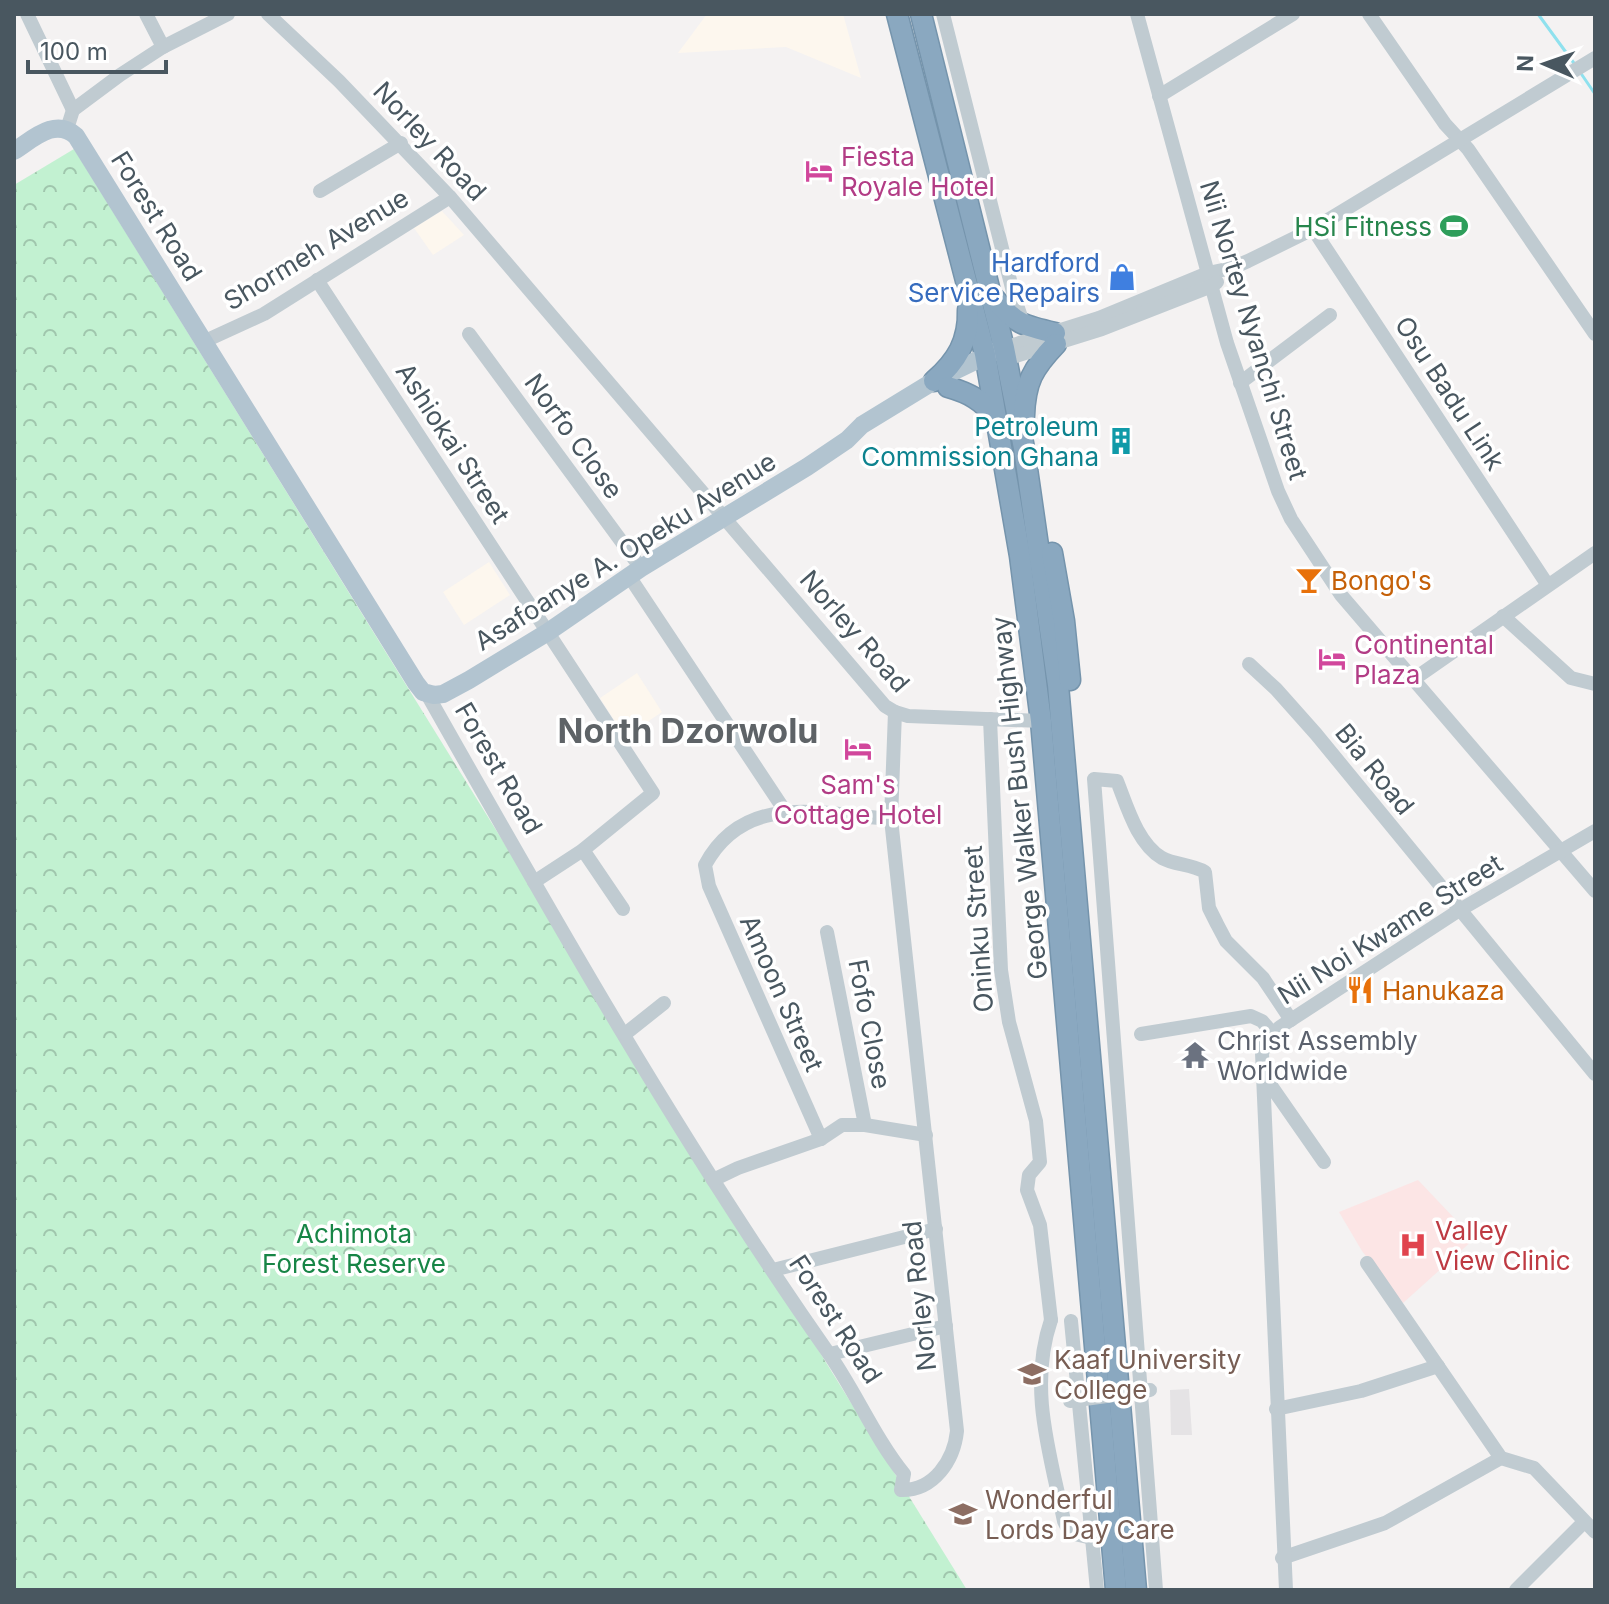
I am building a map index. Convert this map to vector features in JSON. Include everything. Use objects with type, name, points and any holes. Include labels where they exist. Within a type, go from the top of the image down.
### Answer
[{"type":"highway","points":[[889,14],[923,157],[954,229]]},
{"type":"highway","name":"George Walker Bush Highway","points":[[897,14],[968,282],[996,357],[1024,448],[1030,490],[1051,549],[1064,621],[1073,713],[1068,775],[1136,1590]]},
{"type":"highway","name":"George Walker Bush Highway","points":[[921,14],[990,292],[996,357],[995,417],[1020,556],[1041,721],[1116,1590]]},
{"type":"highway","points":[[968,282],[965,341],[941,384],[968,393],[984,404],[995,417]]},
{"type":"highway","points":[[990,292],[1010,318],[1056,338],[1031,375],[1025,397],[1024,448]]},
{"type":"main road","points":[[14,151],[50,128],[67,129]]},
{"type":"main road","name":"Forest Road","points":[[67,129],[76,136],[416,683],[427,694]]},
{"type":"main road","name":"Asafoanye A. Opeku Avenue","points":[[427,694],[443,694],[548,632],[635,572],[847,440],[862,425],[996,357]]},
{"type":"street","points":[[27,14],[73,110]]},
{"type":"street","points":[[146,14],[163,47]]},
{"type":"street","points":[[67,129],[73,110],[163,47],[228,14]]},
{"type":"street","name":"Norley Road","points":[[268,14],[401,143],[450,197],[885,706],[895,712],[891,819],[957,1431],[950,1458],[931,1481],[918,1488],[901,1490]]},
{"type":"street","points":[[943,14],[1024,326]]},
{"type":"street","name":"Nii Nortey Nyanchi Street","points":[[1137,14],[1240,383],[1291,519],[1341,595],[1595,891]]},
{"type":"street","points":[[1159,96],[1293,14]]},
{"type":"street","points":[[1369,14],[1595,334]]},
{"type":"street","points":[[996,357],[1056,338],[1210,280],[1313,229],[1595,58]]},
{"type":"street","points":[[320,191],[401,143]]},
{"type":"street","name":"Shormeh Avenue","points":[[205,341],[264,314],[450,197]]},
{"type":"street","name":"Osu Badu Link","points":[[1313,229],[1547,584]]},
{"type":"street","name":"Ashiokai Street","points":[[317,280],[653,793],[583,850]]},
{"type":"street","points":[[1240,383],[1330,315]]},
{"type":"street","name":"Norfo Close","points":[[469,334],[635,572],[785,811]]},
{"type":"street","points":[[1414,679],[1595,553]]},
{"type":"street","points":[[1503,616],[1571,678],[1595,684]]},
{"type":"street","name":"Bia Road","points":[[1249,664],[1316,734],[1458,911],[1595,1074]]},
{"type":"street","name":"Forest Road","points":[[427,694],[534,882],[713,1180],[830,1354],[904,1474],[901,1490]]},
{"type":"street","points":[[895,712],[908,716],[1041,721]]},
{"type":"street","name":"Oninku Street","points":[[990,719],[1001,970],[1009,1022],[1036,1121],[1040,1162],[1029,1175],[1027,1190],[1040,1225],[1051,1320]]},
{"type":"street","points":[[1156,1590],[1149,1420],[1094,779],[1117,781],[1149,848],[1164,859],[1205,872],[1209,908],[1226,941],[1263,978],[1291,1020]]},
{"type":"street","points":[[785,811],[891,819]]},
{"type":"street","name":"Amoon Street","points":[[785,811],[764,814],[748,822],[716,846],[705,865],[709,886],[821,1139]]},
{"type":"street","name":"Nii Noi Kwame Street","points":[[1286,1590],[1260,1070],[1262,1053],[1273,1034],[1291,1020],[1458,911],[1595,831]]},
{"type":"street","points":[[534,882],[583,850],[623,909]]},
{"type":"street","name":"Fofo Close","points":[[827,932],[865,1125]]},
{"type":"street","points":[[625,1034],[664,1003]]},
{"type":"street","points":[[1141,1034],[1251,1016],[1262,1021],[1273,1034]]},
{"type":"street","points":[[1260,1070],[1324,1162]]},
{"type":"street","points":[[713,1180],[821,1139],[842,1125],[865,1125],[926,1135]]},
{"type":"street","points":[[773,1270],[936,1229]]},
{"type":"street","points":[[1367,1263],[1501,1458],[1534,1468],[1590,1527],[1516,1590]]},
{"type":"street","points":[[1092,1538],[1070,1533],[1064,1521],[1039,1387],[1042,1347],[1051,1320],[1093,1318]]},
{"type":"street","points":[[1071,1321],[1078,1427],[1097,1590]]},
{"type":"street","points":[[830,1354],[946,1326]]},
{"type":"street","points":[[1276,1409],[1361,1391],[1438,1366]]},
{"type":"street","points":[[1070,1401],[1150,1390]]},
{"type":"street","points":[[1282,1558],[1385,1523],[1501,1458]]},
{"type":"shaded area","points":[[707,14],[843,14],[861,78],[786,47],[678,53]]},
{"type":"shaded area","points":[[442,211],[464,235],[433,255],[414,228]]},
{"type":"shaded area","points":[[489,562],[510,595],[464,625],[443,592]]},
{"type":"shaded area","points":[[637,673],[662,712],[625,737],[600,698]]},
{"type":"shaded area","name":"Valley View Clinic","points":[[1418,1180],[1474,1239],[1403,1303],[1362,1251],[1339,1212]]},
{"type":"shaded area","points":[[1189,1389],[1192,1435],[1171,1435],[1170,1390]]},
{"type":"green space","name":"Achimota Forest Reserve","points":[[74,149],[967,1590],[14,1590],[14,185]]},
{"type":"waterway","points":[[1538,14],[1576,66]]},
{"type":"waterway","points":[[1580,72],[1595,94]]},
{"type":"place","name":"Fiesta Royale Hotel","points":[[819,171]]},
{"type":"place","name":"HSi Fitness","points":[[1454,226]]},
{"type":"place","name":"Hardford Service Repairs","points":[[1122,277]]},
{"type":"place","name":"Petroleum Commission Ghana","points":[[1121,441]]},
{"type":"place","name":"Bongo's","points":[[1309,580]]},
{"type":"place","name":"Continental Plaza","points":[[1332,659]]},
{"type":"place","name":"Sam's Cottage Hotel","points":[[858,749]]},
{"type":"place","name":"Hanukaza","points":[[1360,990]]},
{"type":"place","name":"Christ Assembly Worldwide","points":[[1195,1055]]},
{"type":"place","name":"Valley View Clinic","points":[[1413,1245]]},
{"type":"place","name":"Kaaf University College","points":[[1032,1374]]},
{"type":"place","name":"Wonderful Lords Day Care","points":[[963,1514]]},
{"type":"district","name":"North Dzorwolu","points":[[688,730]]}]
